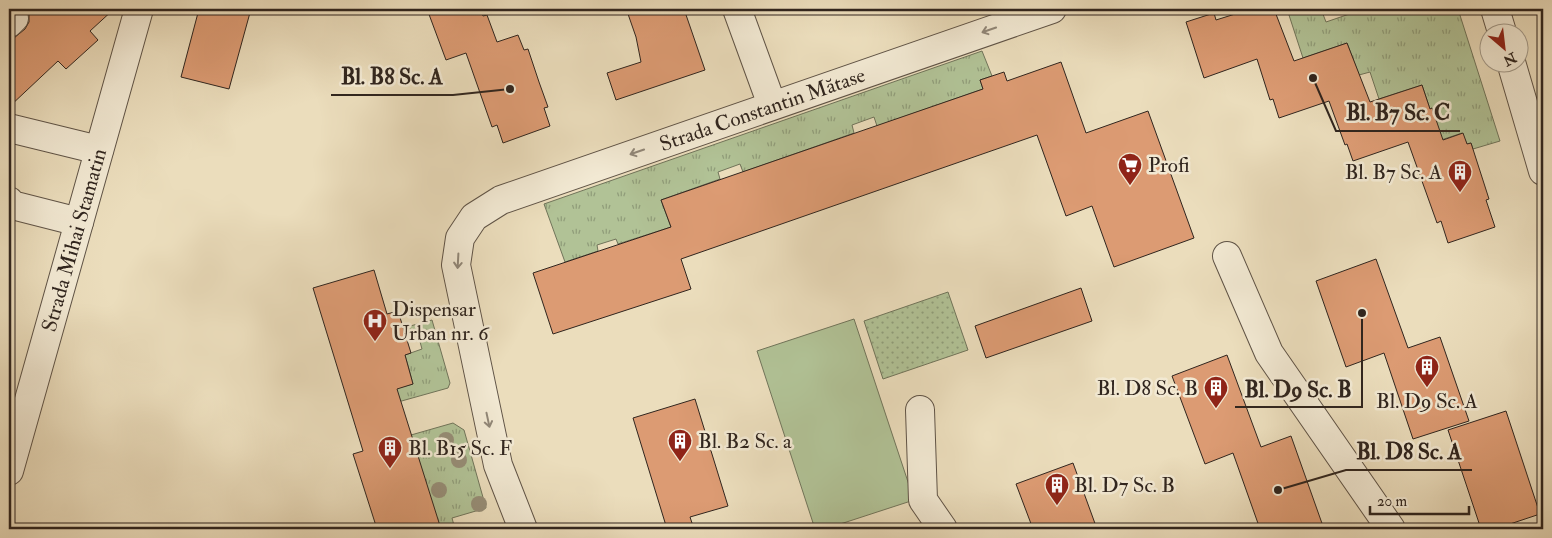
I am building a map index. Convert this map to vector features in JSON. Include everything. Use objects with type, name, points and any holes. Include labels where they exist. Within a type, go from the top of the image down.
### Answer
[{"type":"street","name":"Strada Mihai Stamatin","points":[[9,471],[139,9]]},
{"type":"street","points":[[737,9],[772,105]]},
{"type":"street","name":"Strada Constantin Mătase","points":[[523,529],[498,465],[456,265],[460,238],[474,217],[501,200],[1052,9]]},
{"type":"street","points":[[1495,9],[1499,22]]},
{"type":"street","points":[[9,12],[14,18],[9,23]]},
{"type":"street","points":[[1514,72],[1543,171]]},
{"type":"street","points":[[9,128],[99,150]]},
{"type":"street","points":[[10,204],[79,222]]},
{"type":"street","points":[[1227,256],[1269,353],[1391,529]]},
{"type":"street","points":[[920,410],[923,500],[943,529]]},
{"type":"green space","points":[[1287,9],[1321,9],[1326,22],[1364,9],[1458,9],[1500,141],[1473,149],[1471,143],[1467,144],[1462,133],[1441,140],[1432,108],[1430,109],[1422,85],[1379,99],[1370,72],[1359,75],[1347,43],[1303,58]]},
{"type":"green space","points":[[982,51],[992,76],[980,80],[983,89],[877,126],[874,117],[852,125],[854,133],[743,172],[740,164],[718,172],[720,179],[661,200],[671,227],[618,244],[616,239],[597,245],[598,251],[565,262],[544,204]]},
{"type":"green space","points":[[948,292],[968,350],[883,379],[864,321]]},
{"type":"green space","points":[[854,319],[914,500],[825,529],[815,529],[757,351]]},
{"type":"green space","points":[[432,320],[450,383],[448,388],[398,402],[394,389],[413,384],[405,355],[422,349],[417,331],[405,335],[403,328]]},
{"type":"green space","points":[[453,423],[464,430],[486,508],[452,518],[455,529],[440,529],[411,435]]},
{"type":"building","points":[[26,9],[114,9],[90,31],[98,40],[66,69],[58,61],[9,107],[9,38],[14,38],[25,29],[29,22],[29,15]]},
{"type":"building","points":[[199,9],[251,9],[229,89],[181,77]]},
{"type":"building","points":[[427,9],[480,9],[483,16],[487,15],[497,42],[518,35],[524,50],[528,49],[548,107],[544,108],[550,126],[503,143],[497,125],[492,127],[466,53],[446,60]]},
{"type":"building","points":[[642,9],[684,9],[705,70],[616,100],[607,73],[641,62],[636,37],[628,14]]},
{"type":"building","points":[[1251,9],[1274,9],[1294,61],[1347,43],[1370,102],[1422,85],[1443,140],[1463,133],[1467,144],[1471,143],[1489,199],[1486,200],[1495,227],[1448,243],[1441,221],[1437,223],[1408,142],[1353,161],[1329,101],[1279,118],[1273,99],[1270,100],[1257,59],[1204,78],[1186,22],[1214,13],[1216,20]]},
{"type":"building","points":[[1061,62],[1086,133],[1148,111],[1194,238],[1114,267],[1092,206],[1066,216],[1037,135],[681,259],[691,289],[553,334],[533,273],[671,227],[661,200],[983,89],[980,80],[1004,72],[1007,81]]},
{"type":"building","points":[[1376,259],[1408,348],[1440,337],[1469,421],[1413,439],[1384,353],[1346,367],[1316,281]]},
{"type":"building","points":[[374,270],[387,314],[398,311],[411,353],[405,355],[413,384],[397,389],[441,529],[377,529],[353,454],[363,451],[313,288]]},
{"type":"building","points":[[1081,288],[1092,321],[986,358],[975,326]]},
{"type":"building","points":[[1227,355],[1261,447],[1291,436],[1324,529],[1260,529],[1233,453],[1205,464],[1172,376]]},
{"type":"building","name":"Bl. B2 Sc. a","points":[[695,399],[728,506],[690,517],[694,529],[667,529],[633,418]]},
{"type":"building","points":[[1506,411],[1540,514],[1495,529],[1481,529],[1448,430]]},
{"type":"building","name":"Bl. D7 Sc. B","points":[[1073,463],[1097,529],[1033,529],[1016,484]]},
{"type":"place","name":"Bl. B7 Sc. C","points":[[1313,78]]},
{"type":"place","name":"Bl. B8 Sc. A","points":[[510,89]]},
{"type":"place","name":"Profi","points":[[1130,186]]},
{"type":"place","name":"Bl. B7 Sc. A","points":[[1460,193]]},
{"type":"place","name":"Bl. D9 Sc. B","points":[[1362,313]]},
{"type":"place","name":"Dispensar Urban nr. 6","points":[[375,342]]},
{"type":"place","name":"Bl. D9 Sc. A","points":[[1427,388]]},
{"type":"place","name":"Bl. D8 Sc. B","points":[[1216,409]]},
{"type":"place","name":"Bl. B2 Sc. a","points":[[680,462]]},
{"type":"place","name":"Bl. B15 Sc. F","points":[[390,469]]},
{"type":"place","name":"Bl. D8 Sc. A","points":[[1278,490]]},
{"type":"place","name":"Bl. D7 Sc. B","points":[[1057,506]]}]
